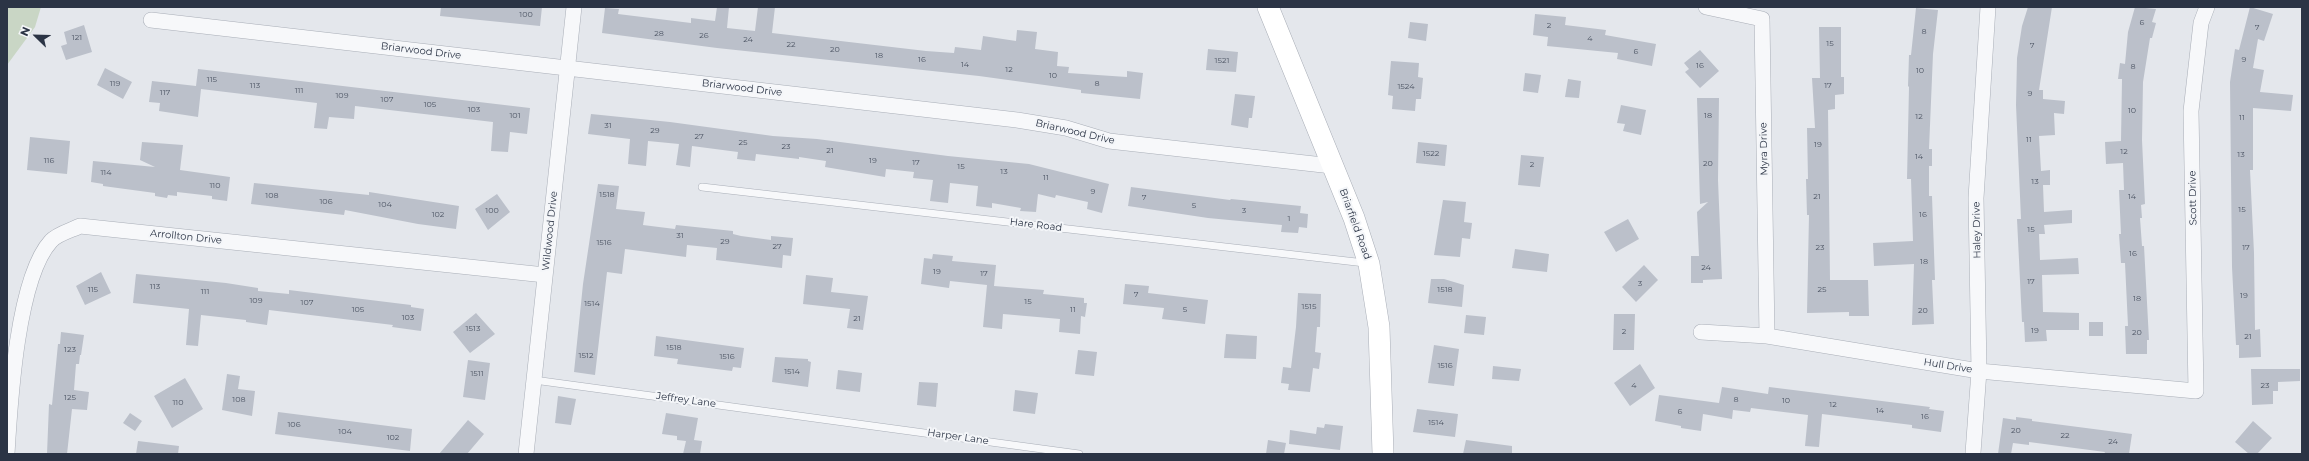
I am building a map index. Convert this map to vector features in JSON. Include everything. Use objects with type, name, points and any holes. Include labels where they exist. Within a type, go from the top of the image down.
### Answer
[{"type":"main road","name":"Briarfield Road","points":[[1268,7],[1354,218],[1369,264],[1379,326],[1383,454]]},
{"type":"street","name":"Wildwood Drive","points":[[526,454],[574,7]]},
{"type":"street","name":"Myra Drive","points":[[1706,7],[1762,19],[1767,336]]},
{"type":"street","name":"Haley Drive","points":[[1973,453],[1979,371],[1976,198],[1988,7]]},
{"type":"street","name":"Scott Drive","points":[[2196,391],[2191,112],[2201,23],[2207,7]]},
{"type":"street","name":"Briarwood Drive","points":[[150,20],[1017,120],[1066,128],[1109,141],[1332,166]]},
{"type":"street","name":"Arrollton Drive","points":[[7,454],[21,314],[35,267],[51,240],[80,226],[545,274]]},
{"type":"street","name":"Hull Drive","points":[[1701,332],[1767,336],[1979,371],[2196,391]]},
{"type":"lane","name":"Hare Road","points":[[702,188],[1369,264]]},
{"type":"lane","name":"Jeffrey Lane","points":[[534,380],[837,420]]},
{"type":"lane","name":"Harper Lane","points":[[837,420],[1079,454]]},
{"type":"green space","points":[[7,7],[41,7],[35,27],[7,65]]},
{"type":"building","points":[[441,7],[542,7],[540,26],[440,16]]},
{"type":"building","points":[[717,7],[729,7],[727,28],[755,31],[758,7],[775,7],[772,33],[926,51],[954,53],[955,47],[981,50],[983,36],[1016,41],[1017,30],[1037,32],[1035,49],[1058,52],[1057,66],[1069,67],[1068,73],[1127,77],[1127,71],[1143,73],[1140,99],[1081,93],[1081,90],[979,76],[717,48],[602,33],[605,8],[619,9],[618,14],[691,23],[691,18],[715,21]]},
{"type":"building","points":[[2028,7],[2052,7],[2039,90],[2043,90],[2043,99],[2065,101],[2064,114],[2054,113],[2055,135],[2039,136],[2041,171],[2050,170],[2050,185],[2043,185],[2044,212],[2072,210],[2072,223],[2044,225],[2045,234],[2039,234],[2040,260],[2078,258],[2079,274],[2042,275],[2043,312],[2079,313],[2079,330],[2046,330],[2047,341],[2025,342],[2024,322],[2022,322],[2017,219],[2021,219],[2016,105],[2017,58],[2022,26]]},
{"type":"building","points":[[2135,7],[2156,9],[2152,22],[2156,23],[2152,38],[2150,38],[2143,82],[2142,140],[2145,204],[2141,205],[2142,218],[2140,218],[2142,246],[2144,246],[2149,340],[2147,340],[2147,354],[2126,354],[2125,326],[2128,326],[2125,263],[2121,263],[2119,234],[2121,234],[2119,190],[2124,190],[2123,163],[2106,164],[2105,142],[2121,141],[2122,79],[2118,79],[2120,63],[2125,64],[2128,32]]},
{"type":"building","points":[[2250,7],[2273,14],[2264,41],[2258,39],[2253,68],[2264,70],[2260,92],[2293,95],[2291,111],[2253,108],[2253,170],[2250,170],[2254,253],[2255,330],[2260,329],[2261,357],[2239,358],[2239,345],[2236,345],[2232,267],[2230,82],[2235,49],[2239,50]]},
{"type":"building","points":[[1916,8],[1938,10],[1933,54],[1929,149],[1932,149],[1932,166],[1929,166],[1929,196],[1932,196],[1935,280],[1932,280],[1934,324],[1912,325],[1914,264],[1874,266],[1873,243],[1913,241],[1911,179],[1907,179],[1908,86],[1909,55],[1911,55]]},
{"type":"building","points":[[1535,14],[1566,17],[1565,25],[1606,30],[1605,35],[1656,44],[1652,66],[1617,59],[1618,53],[1547,46],[1548,37],[1533,35]]},
{"type":"building","points":[[1410,22],[1428,24],[1426,41],[1408,38]]},
{"type":"building","points":[[84,25],[92,52],[66,60],[61,46],[67,44],[64,32]]},
{"type":"building","points":[[1819,27],[1841,27],[1841,77],[1844,77],[1844,94],[1835,95],[1835,109],[1828,110],[1830,280],[1868,280],[1869,316],[1849,316],[1849,312],[1807,313],[1809,215],[1807,215],[1806,179],[1808,179],[1807,128],[1815,128],[1812,78],[1820,78]]},
{"type":"building","points":[[1208,49],[1238,52],[1236,72],[1206,70]]},
{"type":"building","points":[[1700,50],[1719,71],[1700,88],[1685,72],[1689,69],[1684,63]]},
{"type":"building","points":[[1391,61],[1419,63],[1418,77],[1423,78],[1421,99],[1416,99],[1415,111],[1392,109],[1393,96],[1388,95]]},
{"type":"building","points":[[105,68],[132,82],[123,99],[97,85]]},
{"type":"building","points":[[198,69],[530,108],[527,134],[510,132],[508,152],[491,151],[493,122],[355,106],[354,119],[329,117],[327,129],[314,128],[317,103],[201,89],[198,117],[159,111],[160,103],[149,102],[152,81],[196,86]]},
{"type":"building","points":[[1525,73],[1541,75],[1538,93],[1523,91]]},
{"type":"building","points":[[1568,79],[1581,81],[1579,98],[1565,97]]},
{"type":"building","points":[[1235,94],[1255,96],[1252,118],[1249,118],[1248,128],[1231,125]]},
{"type":"building","points":[[1697,98],[1719,98],[1718,180],[1722,279],[1703,280],[1703,283],[1691,283],[1691,256],[1699,256],[1697,212],[1708,202],[1700,204]]},
{"type":"building","points":[[1621,105],[1646,110],[1641,135],[1623,131],[1625,124],[1617,123]]},
{"type":"building","points":[[591,114],[670,122],[773,136],[817,139],[948,156],[1029,164],[1109,184],[1102,213],[1087,209],[1088,202],[1056,195],[1055,198],[1038,194],[1036,212],[1020,211],[1021,208],[992,203],[992,208],[976,206],[978,186],[950,183],[948,203],[930,201],[933,180],[913,178],[914,172],[886,169],[885,177],[825,167],[826,161],[799,157],[799,159],[756,154],[755,161],[737,159],[738,152],[692,146],[690,167],[676,165],[679,144],[648,141],[646,166],[628,164],[630,139],[588,134]]},
{"type":"building","points":[[30,137],[70,141],[67,174],[27,170]]},
{"type":"building","points":[[142,142],[183,145],[180,170],[230,177],[227,201],[212,199],[212,196],[177,192],[177,196],[168,195],[167,198],[155,196],[155,193],[103,186],[103,184],[91,182],[93,161],[155,167],[140,160]]},
{"type":"building","points":[[1418,142],[1447,145],[1445,166],[1416,163]]},
{"type":"building","points":[[1521,155],[1544,157],[1540,187],[1518,185]]},
{"type":"building","points":[[254,183],[369,195],[369,192],[459,206],[456,229],[418,224],[345,210],[344,215],[251,204]]},
{"type":"building","points":[[598,184],[619,186],[616,209],[645,212],[643,225],[675,229],[676,225],[733,231],[733,234],[741,236],[771,240],[771,236],[793,238],[791,256],[783,255],[782,268],[716,260],[717,248],[687,245],[686,257],[625,249],[622,274],[607,272],[595,375],[574,372],[583,284]]},
{"type":"building","points":[[1131,187],[1230,200],[1301,206],[1300,213],[1308,214],[1307,228],[1299,227],[1298,233],[1281,232],[1282,225],[1208,218],[1128,206]]},
{"type":"building","points":[[497,194],[510,212],[488,230],[475,209]]},
{"type":"building","points":[[1443,200],[1466,202],[1464,222],[1472,223],[1470,239],[1462,238],[1460,257],[1434,255]]},
{"type":"building","points":[[1628,219],[1639,239],[1616,252],[1604,232]]},
{"type":"building","points":[[1515,249],[1549,254],[1547,272],[1512,268]]},
{"type":"building","points":[[933,254],[953,256],[952,261],[996,265],[994,286],[1044,290],[1043,294],[1084,298],[1084,303],[1087,303],[1085,317],[1081,316],[1080,334],[1059,332],[1060,319],[1003,314],[1002,329],[983,327],[987,285],[950,281],[949,288],[921,284],[924,258],[932,259]]},
{"type":"building","points":[[1644,265],[1658,280],[1636,302],[1622,287]]},
{"type":"building","points":[[101,272],[111,293],[85,305],[76,286]]},
{"type":"building","points":[[136,274],[226,283],[258,288],[258,291],[289,294],[289,290],[411,305],[411,307],[424,309],[421,331],[392,327],[393,325],[269,310],[267,325],[246,322],[246,320],[201,315],[198,346],[186,345],[189,309],[133,303]]},
{"type":"building","points":[[806,275],[833,278],[831,292],[868,296],[863,330],[847,328],[850,309],[803,304]]},
{"type":"building","points":[[1431,279],[1444,279],[1464,285],[1462,307],[1428,303]]},
{"type":"building","points":[[1125,284],[1149,286],[1148,293],[1208,300],[1205,324],[1162,319],[1164,308],[1123,304]]},
{"type":"building","points":[[1298,293],[1321,294],[1320,327],[1317,327],[1315,352],[1321,353],[1319,369],[1313,368],[1310,392],[1288,390],[1289,384],[1281,383],[1283,367],[1291,368]]},
{"type":"building","points":[[476,313],[495,334],[470,353],[453,332]]},
{"type":"building","points":[[1614,314],[1635,314],[1634,350],[1613,350]]},
{"type":"building","points":[[1466,315],[1486,317],[1484,335],[1464,333]]},
{"type":"building","points":[[2089,322],[2103,322],[2103,336],[2089,336]]},
{"type":"building","points":[[61,332],[84,335],[79,364],[76,364],[74,390],[89,392],[87,410],[72,409],[67,454],[47,454],[49,404],[52,405],[58,344],[60,344]]},
{"type":"building","points":[[1226,334],[1257,336],[1256,359],[1224,358]]},
{"type":"building","points":[[656,336],[744,348],[741,368],[733,367],[732,371],[677,364],[678,359],[654,356]]},
{"type":"building","points":[[1434,345],[1459,349],[1454,386],[1428,383]]},
{"type":"building","points":[[1078,350],[1097,352],[1094,376],[1075,374]]},
{"type":"building","points":[[775,357],[808,359],[808,361],[811,362],[808,387],[772,382]]},
{"type":"building","points":[[468,360],[490,363],[485,400],[463,397]]},
{"type":"building","points":[[1640,364],[1655,388],[1630,406],[1614,383]]},
{"type":"building","points":[[1493,366],[1521,369],[1519,381],[1492,379]]},
{"type":"building","points":[[2251,369],[2300,369],[2300,381],[2278,382],[2278,391],[2273,391],[2273,404],[2252,405]]},
{"type":"building","points":[[838,370],[862,373],[860,392],[836,389]]},
{"type":"building","points":[[227,374],[240,376],[238,389],[255,391],[252,416],[222,410]]},
{"type":"building","points":[[185,378],[203,409],[172,428],[154,396]]},
{"type":"building","points":[[919,382],[938,383],[936,407],[917,405]]},
{"type":"building","points":[[1722,387],[1768,394],[1769,387],[1930,407],[1929,409],[1944,411],[1941,432],[1912,428],[1912,425],[1822,414],[1819,447],[1805,446],[1808,415],[1751,408],[1750,412],[1733,410],[1732,419],[1703,414],[1701,431],[1681,428],[1681,426],[1655,421],[1659,395],[1719,403]]},
{"type":"building","points":[[1015,390],[1038,393],[1035,414],[1013,411]]},
{"type":"building","points":[[558,396],[576,399],[571,425],[555,423]]},
{"type":"building","points":[[1417,409],[1458,414],[1455,437],[1413,432]]},
{"type":"building","points":[[278,412],[412,429],[410,451],[275,434]]},
{"type":"building","points":[[130,413],[142,421],[135,431],[123,423]]},
{"type":"building","points":[[666,413],[698,418],[694,440],[702,441],[700,454],[683,454],[686,441],[677,440],[677,436],[662,434]]},
{"type":"building","points":[[2016,417],[2032,419],[2032,421],[2132,434],[2129,454],[2104,454],[2105,452],[2029,442],[2029,445],[2013,443],[2011,454],[1998,454],[2003,418],[2016,420]]},
{"type":"building","points":[[468,420],[484,434],[467,454],[439,454]]},
{"type":"building","points":[[2253,421],[2272,438],[2257,454],[2249,454],[2235,442]]},
{"type":"building","points":[[1325,424],[1343,426],[1340,450],[1289,444],[1290,430],[1316,434],[1317,427],[1324,428]]},
{"type":"building","points":[[1268,440],[1286,443],[1284,454],[1266,454]]},
{"type":"building","points":[[1466,440],[1512,446],[1512,454],[1463,454]]},
{"type":"building","points":[[138,441],[179,446],[178,454],[136,454]]}]
